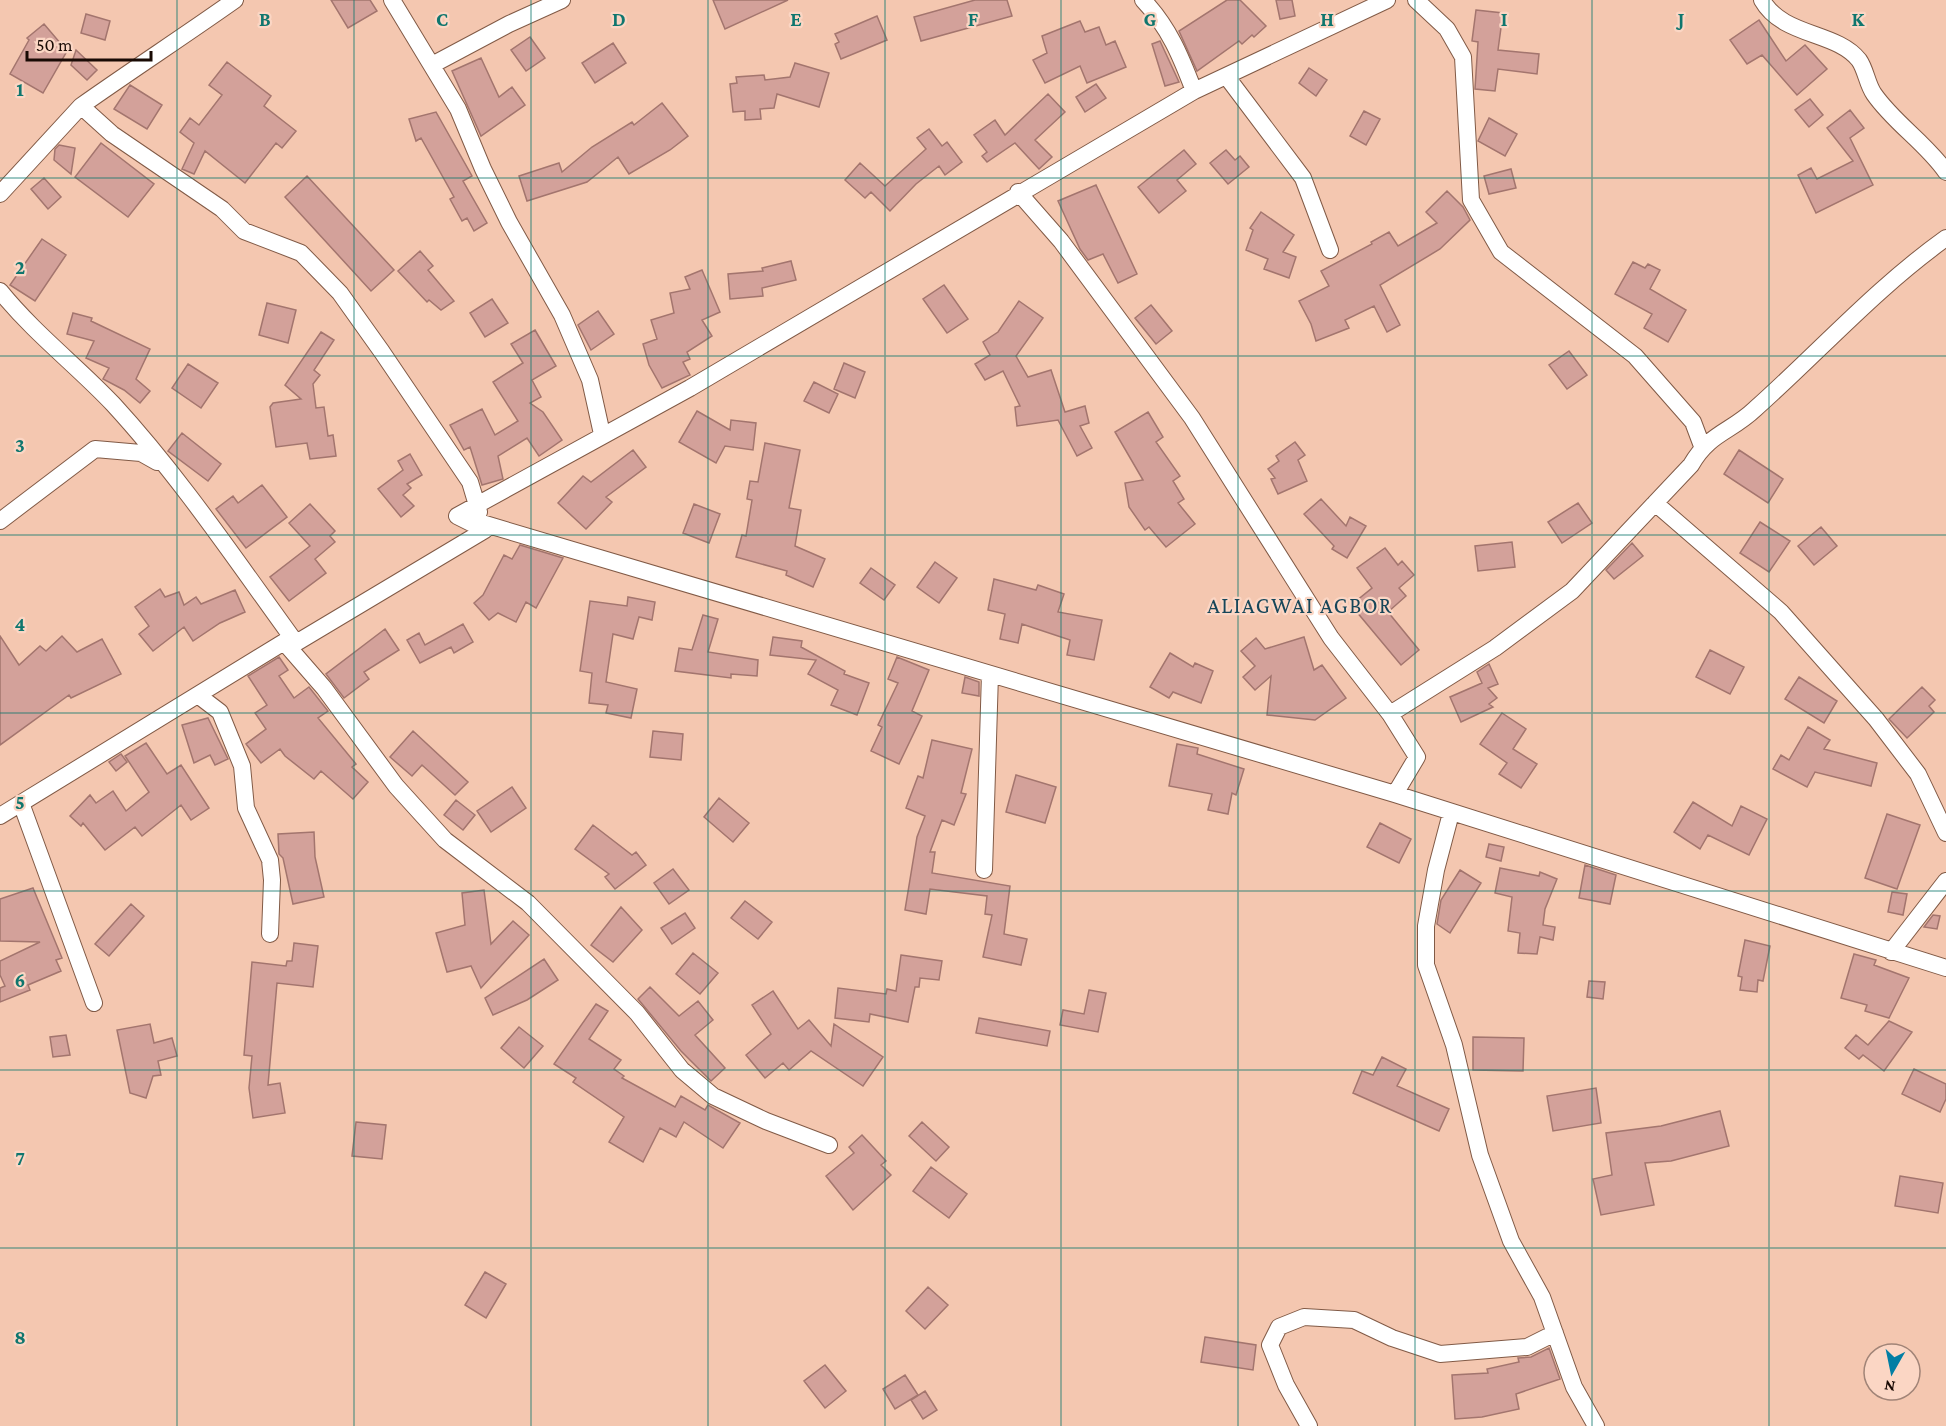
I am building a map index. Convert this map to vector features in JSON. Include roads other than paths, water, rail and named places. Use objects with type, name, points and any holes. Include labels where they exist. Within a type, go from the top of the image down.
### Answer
[{"type":"street","points":[[0,194],[81,106],[150,57],[173,45],[235,0]]},
{"type":"street","points":[[392,0],[458,109],[509,222],[562,315],[590,380],[602,434]]},
{"type":"street","points":[[432,65],[509,24],[562,0]]},
{"type":"street","points":[[1143,0],[1160,17],[1177,46],[1194,91]]},
{"type":"street","points":[[457,516],[602,434],[690,388],[1018,192],[1194,91],[1387,0]]},
{"type":"street","points":[[1416,0],[1447,28],[1463,57],[1471,200],[1502,252],[1635,356],[1693,422],[1702,446]]},
{"type":"street","points":[[1762,0],[1767,9],[1783,21],[1837,44],[1858,60],[1874,93],[1946,172]]},
{"type":"street","points":[[1227,77],[1304,178],[1330,250]]},
{"type":"street","points":[[81,106],[112,134],[222,209],[244,231],[301,253],[340,293],[470,482],[485,530]]},
{"type":"street","points":[[1018,192],[1061,242],[1191,417],[1331,638],[1390,714],[1417,757],[1395,794]]},
{"type":"street","points":[[1390,714],[1495,648],[1572,591],[1691,465],[1702,446],[1754,411],[1892,280],[1946,238]]},
{"type":"street","points":[[0,291],[27,324],[112,404],[190,497],[290,642],[396,786],[445,840],[528,903],[638,1013],[682,1070],[713,1096],[766,1121],[829,1144]]},
{"type":"street","points":[[0,521],[95,449],[141,453],[163,466]]},
{"type":"street","points":[[1655,503],[1781,612],[1876,718],[1918,774],[1946,833]]},
{"type":"street","points":[[457,516],[485,530]]},
{"type":"street","points":[[457,516],[1395,794],[1946,968]]},
{"type":"street","points":[[0,816],[290,642],[485,530]]},
{"type":"street","points":[[984,870],[990,674]]},
{"type":"street","points":[[199,696],[220,712],[242,766],[246,808],[270,860],[272,880],[270,934]]},
{"type":"street","points":[[21,803],[94,1003]]},
{"type":"street","points":[[1451,813],[1436,870],[1426,926],[1426,965],[1454,1045],[1480,1155],[1511,1240],[1542,1297],[1574,1387],[1596,1426]]},
{"type":"street","points":[[1891,952],[1946,881]]},
{"type":"street","points":[[1309,1426],[1287,1385],[1270,1345],[1280,1327],[1304,1317],[1354,1320],[1392,1338],[1440,1354],[1527,1347],[1555,1333]]},
{"type":"district","name":"ALIAGWAI AGBOR","points":[[1300,605]]}]
